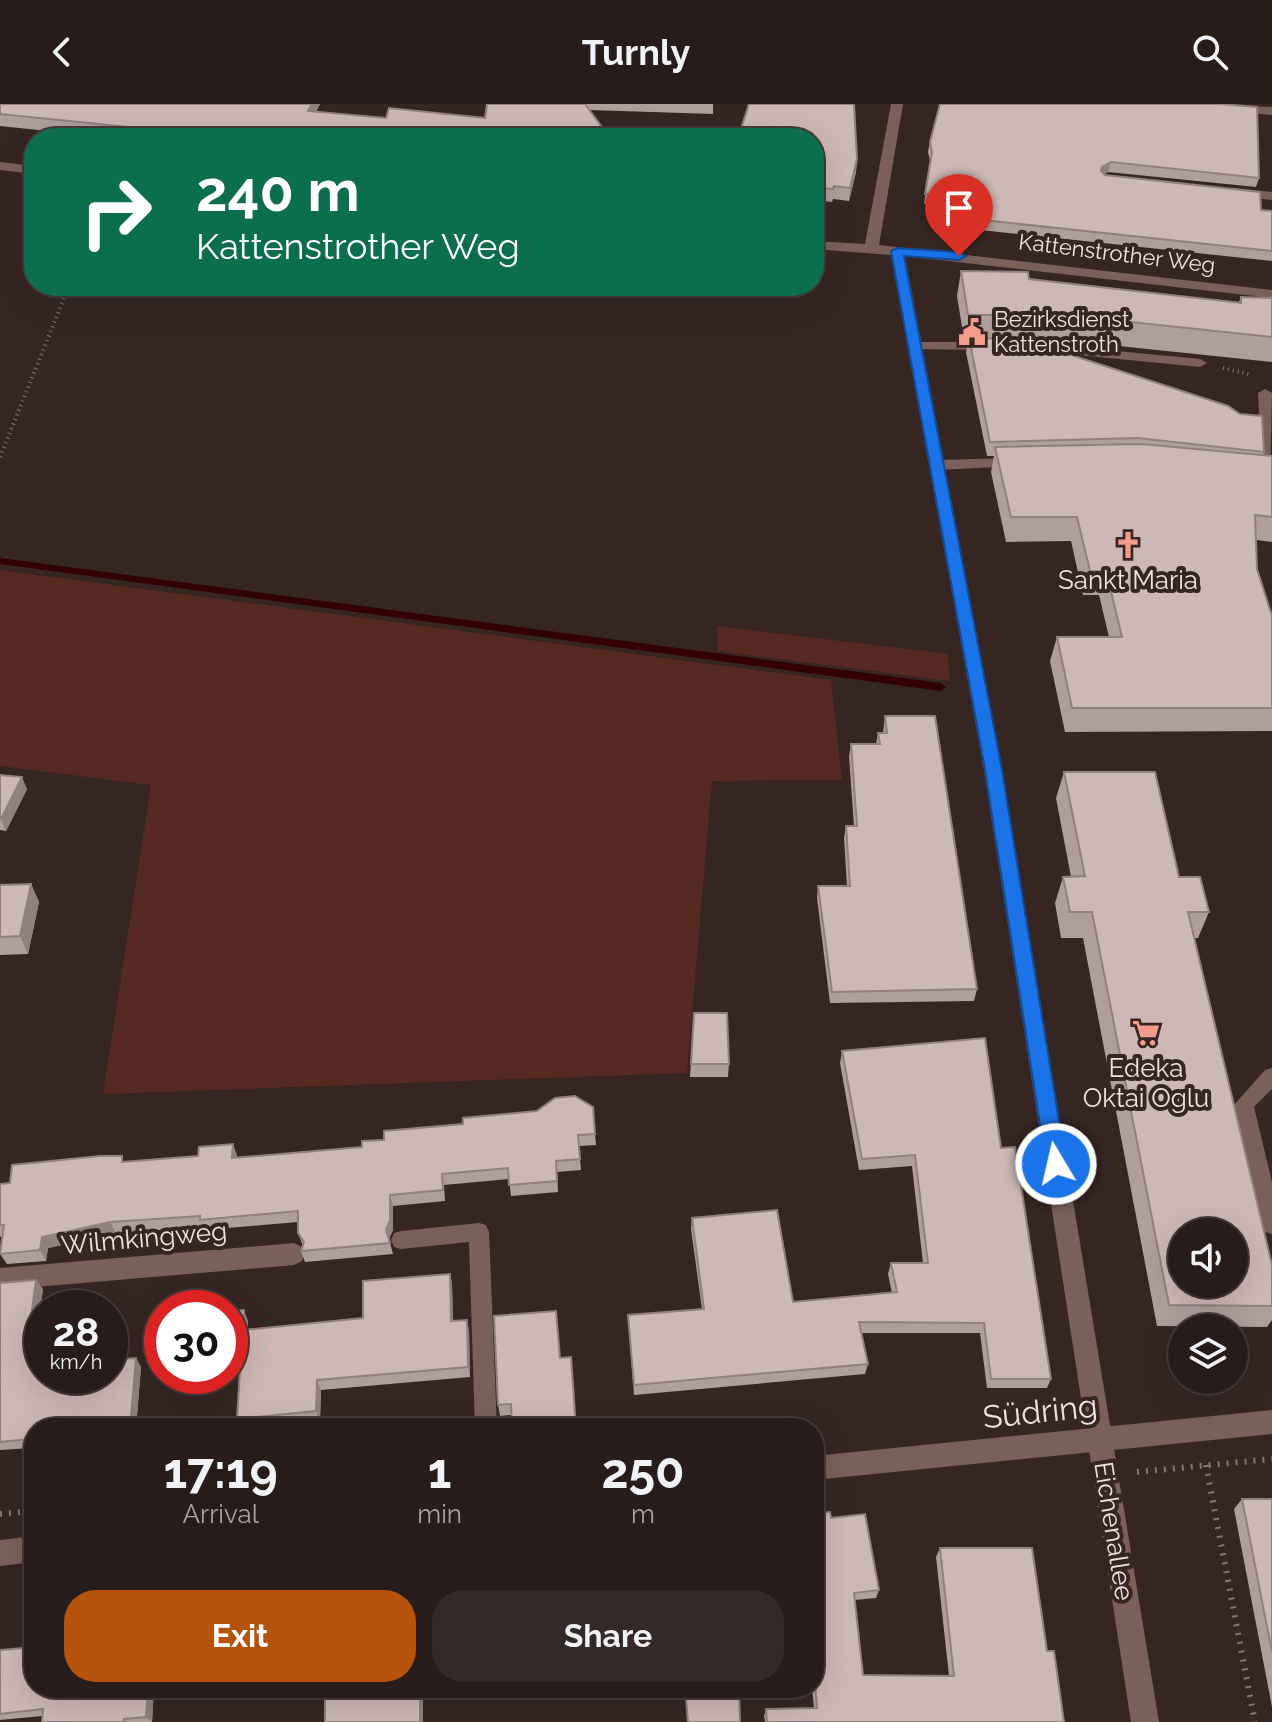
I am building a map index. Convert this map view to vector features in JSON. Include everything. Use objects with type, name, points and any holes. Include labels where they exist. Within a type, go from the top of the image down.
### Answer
[{"type":"street","points":[[872,250],[872,234],[897,104]]},
{"type":"street","points":[[1187,104],[1272,111]]},
{"type":"street","points":[[0,166],[24,169]]},
{"type":"street","points":[[1212,190],[1272,196]]},
{"type":"street","name":"Kattenstrother Weg","points":[[824,246],[897,251],[1272,294]]},
{"type":"street","name":"Eichenallee","points":[[897,251],[993,770],[1145,1722]]},
{"type":"street","name":"Wilmkingweg","points":[[0,1279],[294,1254]]},
{"type":"street","name":"Südring","points":[[824,1467],[1272,1422]]},
{"type":"street","points":[[0,1553],[24,1550]]},
{"type":"lane","points":[[914,346],[1037,346],[1200,363]]},
{"type":"lane","points":[[1256,473],[1270,474],[1265,393]]},
{"type":"lane","points":[[936,465],[1028,462]]},
{"type":"lane","points":[[1272,1076],[1244,1105],[1272,1225]]},
{"type":"lane","points":[[401,1240],[479,1232],[486,1418]]},
{"type":"path","points":[[0,457],[65,296]]},
{"type":"path","points":[[1200,363],[1246,372],[1263,381],[1265,393]]},
{"type":"path","points":[[1206,1465],[1255,1722]]},
{"type":"path","points":[[0,1514],[24,1512]]},
{"type":"shaded area","points":[[0,570],[831,680],[842,780],[712,781],[687,1073],[103,1094],[151,785],[0,766]]},
{"type":"shaded area","points":[[717,626],[948,654],[950,681],[718,651]]},
{"type":"building","points":[[0,104],[312,104],[308,111],[386,118],[389,108],[485,118],[487,104],[585,104],[603,128],[138,128],[0,114]]},
{"type":"building","points":[[749,104],[854,104],[857,159],[850,188],[824,188],[824,128],[741,128]]},
{"type":"building","points":[[940,104],[1221,104],[1257,107],[1259,178],[1111,162],[1101,171],[1105,175],[1260,192],[1261,210],[1272,211],[1272,251],[954,217],[957,197],[925,194],[932,152],[930,142]]},
{"type":"building","points":[[961,271],[1028,272],[1029,279],[1241,303],[1241,297],[1272,298],[1272,337],[1028,311],[1028,315],[968,315]]},
{"type":"building","points":[[969,338],[1022,339],[1228,406],[1240,414],[1262,416],[1264,452],[1138,438],[990,442]]},
{"type":"building","points":[[1141,444],[1272,456],[1272,517],[1255,515],[1257,569],[1272,616],[1272,708],[1072,708],[1057,637],[1122,637],[1106,571],[1090,571],[1077,517],[1011,517],[995,447]]},
{"type":"building","points":[[885,716],[935,716],[977,989],[832,992],[818,886],[850,886],[846,826],[857,826],[851,744],[880,744],[878,733],[887,733]]},
{"type":"building","points":[[1064,772],[1155,772],[1179,877],[1200,877],[1209,912],[1188,912],[1272,1265],[1272,1306],[1169,1305],[1092,912],[1070,912],[1063,877],[1085,876]]},
{"type":"building","points":[[0,775],[22,777],[1,819],[0,819]]},
{"type":"building","points":[[31,884],[20,936],[0,937],[0,885]]},
{"type":"building","points":[[694,1013],[727,1013],[729,1064],[691,1064]]},
{"type":"building","points":[[985,1038],[1001,1148],[1015,1147],[1051,1379],[991,1379],[984,1323],[859,1322],[868,1364],[634,1385],[628,1315],[704,1309],[692,1218],[777,1210],[793,1302],[897,1292],[891,1263],[928,1263],[915,1155],[862,1159],[842,1051]]},
{"type":"building","points":[[575,1096],[593,1107],[595,1134],[578,1135],[580,1159],[556,1161],[557,1181],[509,1185],[508,1168],[442,1174],[443,1190],[390,1195],[390,1220],[386,1230],[390,1243],[301,1251],[304,1242],[298,1233],[298,1211],[200,1220],[200,1216],[110,1222],[42,1237],[40,1250],[0,1254],[4,1225],[0,1225],[0,1184],[10,1183],[12,1165],[100,1156],[122,1156],[122,1162],[198,1156],[199,1147],[233,1144],[232,1158],[362,1147],[362,1141],[384,1140],[384,1131],[463,1124],[463,1118],[537,1111],[555,1098]]},
{"type":"building","points":[[450,1274],[451,1321],[467,1320],[468,1367],[317,1380],[316,1411],[237,1418],[238,1394],[248,1394],[248,1330],[363,1318],[363,1281]]},
{"type":"building","points":[[36,1280],[35,1290],[24,1290],[24,1394],[128,1394],[128,1359],[136,1358],[131,1418],[24,1418],[24,1440],[0,1442],[0,1283]]},
{"type":"building","points":[[556,1311],[560,1358],[571,1357],[575,1418],[512,1418],[511,1404],[498,1405],[494,1316]]},
{"type":"building","points":[[1242,1499],[1272,1499],[1272,1652]]},
{"type":"building","points":[[830,1512],[831,1518],[865,1514],[879,1590],[854,1593],[863,1675],[954,1676],[940,1548],[1032,1548],[1047,1651],[1054,1651],[1064,1722],[767,1722],[766,1709],[817,1708],[816,1698],[824,1698],[824,1513]]},
{"type":"building","points":[[24,1648],[24,1698],[147,1698],[146,1717],[124,1719],[124,1722],[42,1722],[43,1709],[0,1714],[0,1650]]},
{"type":"building","points":[[325,1698],[420,1698],[420,1722],[325,1722]]},
{"type":"building","points":[[686,1698],[739,1698],[740,1722],[688,1722]]},
{"type":"waterway","points":[[0,561],[941,687]]},
{"type":"place","name":"Bezirksdienst Kattenstroth","points":[[972,332]]},
{"type":"place","name":"Sankt Maria","points":[[1128,545]]},
{"type":"place","name":"Edeka Oktai Oglu","points":[[1146,1033]]},
{"type":"route","points":[[959,256],[897,251],[993,770],[1056,1164]]}]
